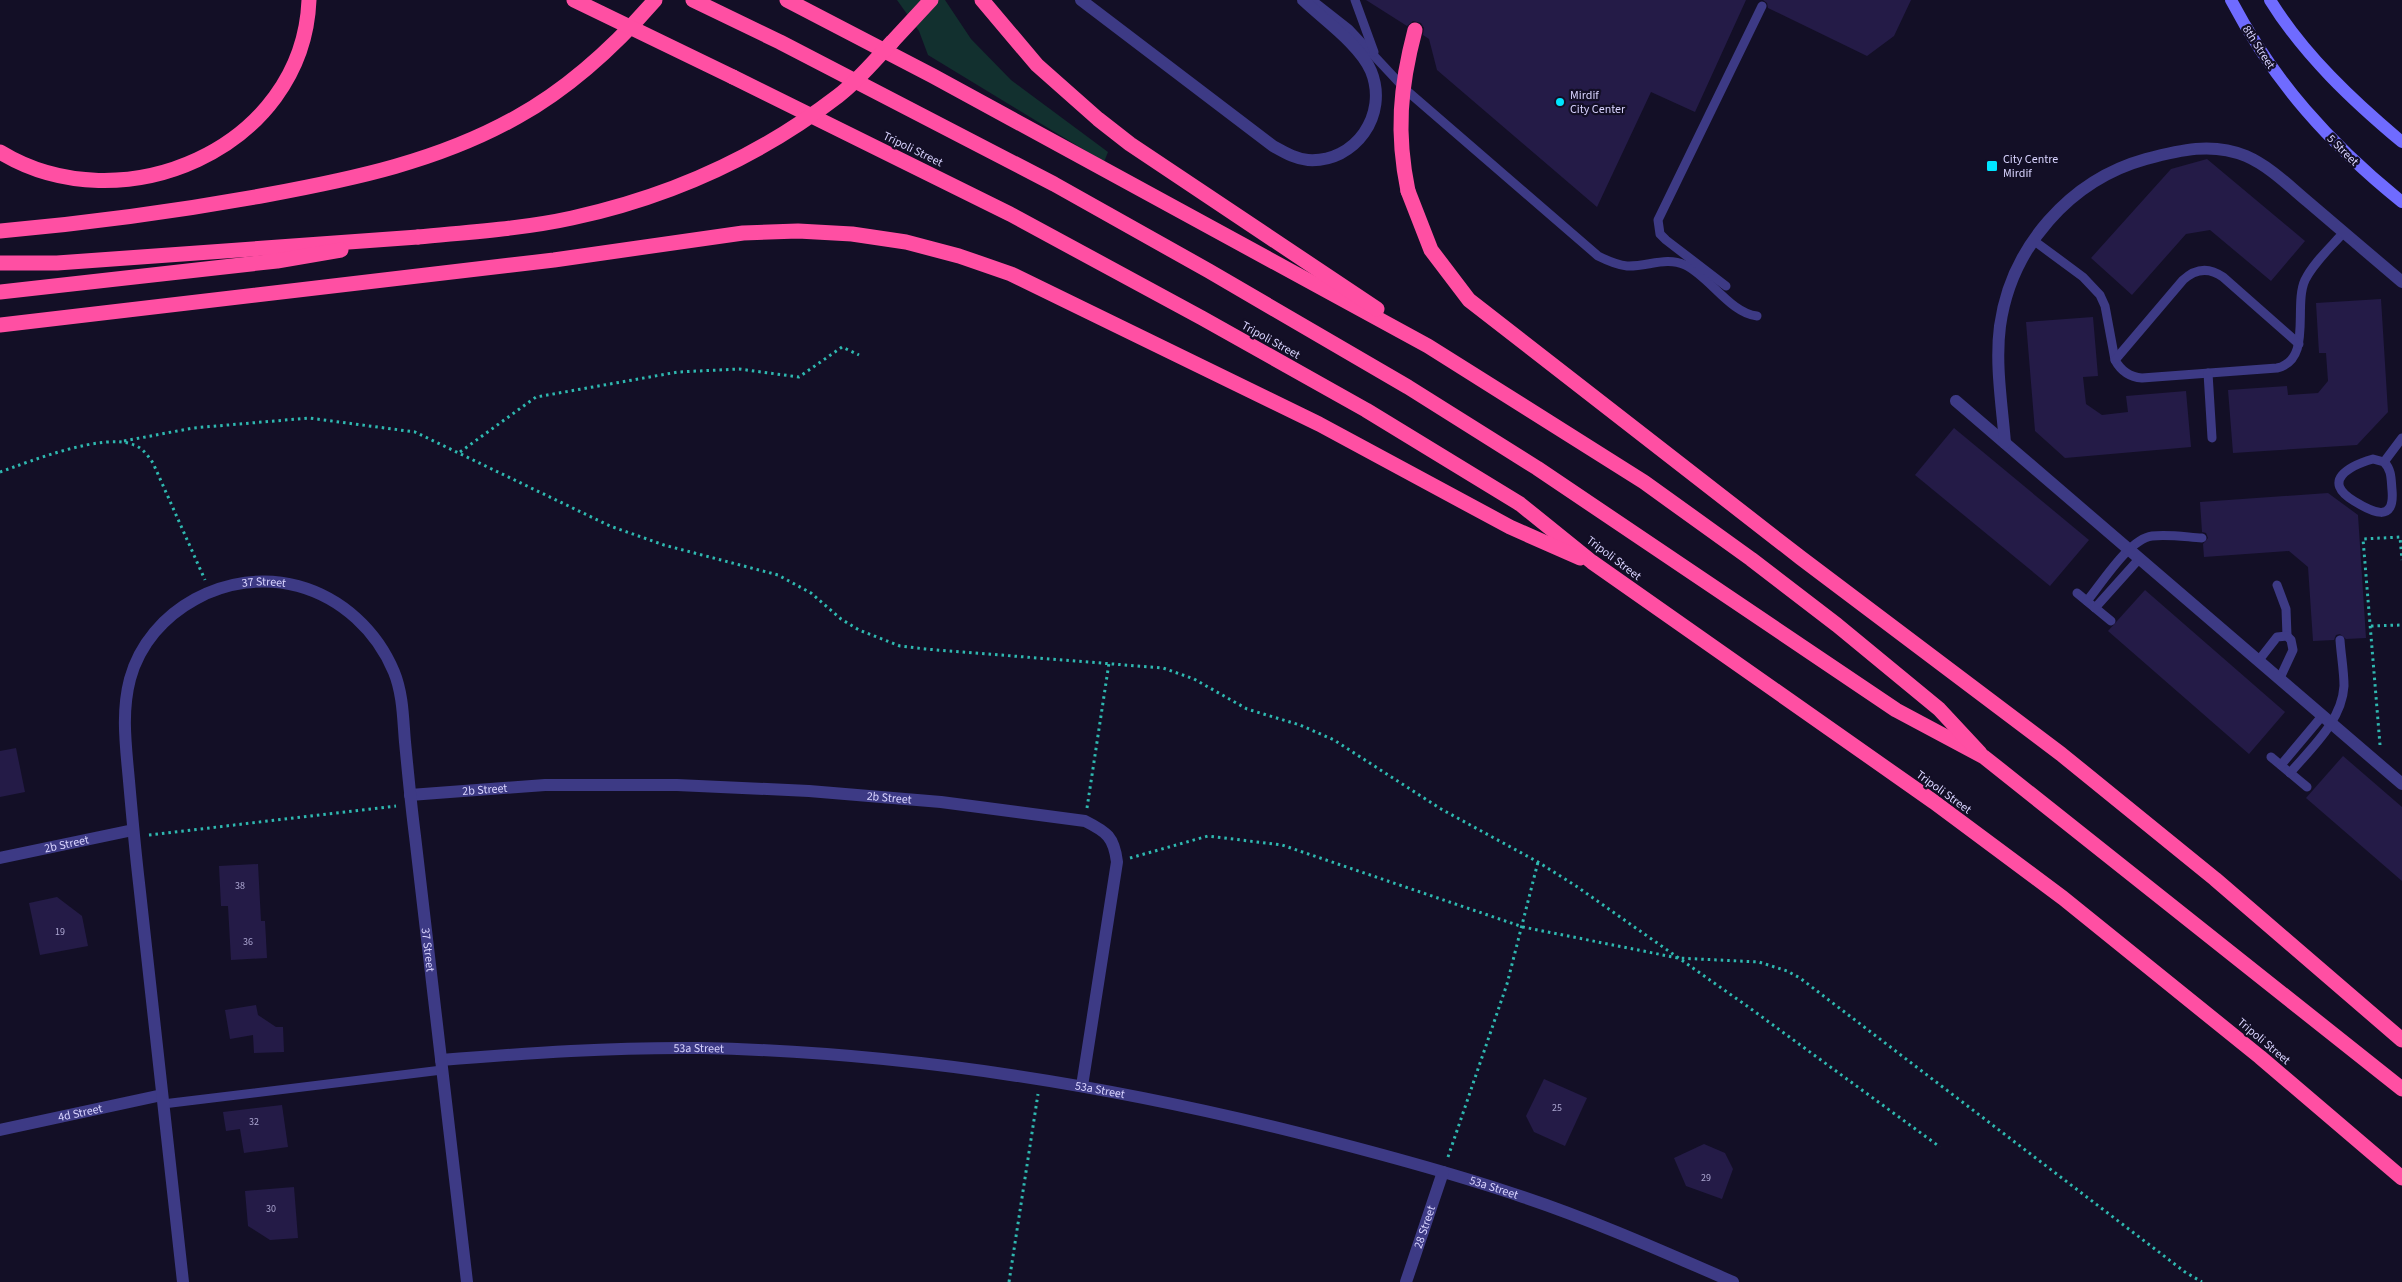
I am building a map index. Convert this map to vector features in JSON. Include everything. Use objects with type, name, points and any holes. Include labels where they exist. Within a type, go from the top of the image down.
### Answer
[{"type":"highway","points":[[0,152],[52,174],[99,180],[144,177],[165,172],[200,157],[242,133],[271,104],[283,88],[302,44],[308,18],[308,0]]},
{"type":"highway","name":"Tripoli Street","points":[[574,0],[1010,214],[1366,410],[1520,504],[1592,562],[1926,797],[2063,898],[2260,1057],[2402,1178]]},
{"type":"highway","points":[[0,232],[77,224],[205,206],[363,177],[431,156],[491,131],[543,101],[591,65],[655,0]]},
{"type":"highway","points":[[693,0],[780,42],[1054,184],[1408,387],[1537,468],[1896,710],[1984,757]]},
{"type":"highway","points":[[786,0],[941,81],[1428,346]]},
{"type":"highway","points":[[0,263],[56,263],[494,230],[571,218],[645,199],[716,171],[784,135],[840,94],[931,0]]},
{"type":"highway","points":[[982,0],[1037,65],[1098,119],[1130,144],[1349,289],[1428,346],[1644,482],[1751,559],[1912,686],[1939,710],[1984,757],[2402,1089]]},
{"type":"highway","points":[[1414,30],[1403,82],[1400,109],[1400,137],[1408,191],[1432,250],[1469,300],[1801,558],[2061,754],[2215,879],[2402,1040]]},
{"type":"highway","points":[[0,325],[554,260],[744,233],[798,231],[852,234],[924,247],[959,256],[1011,274],[1302,416],[1510,527],[1592,562]]},
{"type":"highway","points":[[0,292],[277,261],[396,238]]},
{"type":"street","points":[[1081,0],[1273,146],[1295,157],[1320,160],[1344,152],[1363,136],[1374,114],[1375,87],[1372,73],[1359,53],[1303,0]]},
{"type":"street","name":"8th Street","points":[[2231,0],[2252,40],[2289,92]]},
{"type":"street","points":[[2270,0],[2286,26],[2320,65],[2377,121],[2402,142]]},
{"type":"street","name":"5 Street","points":[[2289,92],[2344,152],[2402,202]]},
{"type":"street","points":[[2005,443],[1998,350],[2000,326],[2011,281],[2033,240],[2060,208],[2094,182],[2132,163],[2197,148],[2230,151],[2260,164],[2402,282]]},
{"type":"street","points":[[1956,401],[2402,784]]},
{"type":"street","name":"37 Street","points":[[182,1282],[133,833],[124,710],[130,676],[146,645],[168,618],[196,598],[210,592],[228,585],[263,581],[297,585],[330,598],[358,618],[380,644],[396,676],[403,710],[411,800],[467,1282]]},
{"type":"street","name":"2b Street","points":[[411,800],[546,785],[677,785],[809,791],[913,800],[1085,820],[1105,831],[1115,845],[1117,862],[1082,1086]]},
{"type":"street","name":"2b Street","points":[[0,858],[133,833]]},
{"type":"street","name":"53a Street","points":[[442,1065],[572,1050],[700,1048],[827,1054],[954,1066],[1040,1078],[1264,1124],[1443,1172],[1524,1197],[1601,1226],[1733,1282]]},
{"type":"street","name":"4d Street","points":[[0,1130],[162,1099]]},
{"type":"street","name":"28 Street","points":[[1406,1282],[1443,1172]]},
{"type":"lane","points":[[1312,0],[1349,28],[1406,90],[1598,256],[1626,266],[1665,261],[1685,264],[1741,311],[1757,316]]},
{"type":"lane","points":[[1355,0],[1375,56]]},
{"type":"lane","points":[[1726,286],[1666,240],[1660,234],[1658,220],[1762,6]]},
{"type":"lane","points":[[2033,240],[2083,277],[2100,295],[2105,306],[2115,360],[2123,371],[2135,377],[2284,367],[2295,357],[2299,344],[2300,298],[2305,280],[2344,232]]},
{"type":"lane","points":[[2115,360],[2183,280],[2195,271],[2202,270],[2210,270],[2223,277],[2299,344]]},
{"type":"lane","points":[[2208,373],[2212,438]]},
{"type":"lane","points":[[2384,462],[2402,438]]},
{"type":"lane","points":[[2378,459],[2384,462],[2391,474],[2392,503],[2384,512],[2373,513],[2342,492],[2339,480],[2347,470],[2367,461],[2378,459]]},
{"type":"lane","points":[[2095,608],[2134,554],[2134,544],[2150,536],[2202,538]]},
{"type":"lane","points":[[2087,601],[2134,554]]},
{"type":"lane","points":[[2278,585],[2286,609],[2286,636],[2293,644],[2280,678]]},
{"type":"lane","points":[[2077,593],[2111,621]]},
{"type":"lane","points":[[2259,660],[2277,637],[2286,636]]},
{"type":"lane","points":[[2290,773],[2343,693],[2340,640]]},
{"type":"lane","points":[[2281,766],[2327,718]]},
{"type":"lane","points":[[2271,757],[2307,787]]},
{"type":"lane","points":[[162,1099],[442,1065]]},
{"type":"path","points":[[460,452],[536,397],[678,372],[740,369],[799,377],[842,347],[859,355]]},
{"type":"path","points":[[0,472],[60,450],[124,441],[193,428],[309,418],[414,432],[460,452],[610,526],[664,545],[778,574],[810,593],[853,626],[879,639],[900,646],[1163,668],[1179,673],[1208,686],[1247,709],[1318,732],[1353,751],[1441,809],[1538,862],[1576,886],[1678,958],[1878,1100],[1940,1147]]},
{"type":"path","points":[[124,441],[142,449],[153,463],[210,592]]},
{"type":"path","points":[[2382,766],[2363,539],[2400,536],[2402,560]]},
{"type":"path","points":[[2371,626],[2402,625]]},
{"type":"path","points":[[1085,820],[1109,664]]},
{"type":"path","points":[[133,833],[411,800]]},
{"type":"path","points":[[1117,862],[1208,836],[1282,845],[1523,927],[1678,958],[1759,962],[1787,971],[1800,978],[2186,1272],[2202,1282]]},
{"type":"path","points":[[1443,1172],[1490,1037],[1523,927],[1538,862]]},
{"type":"path","points":[[1009,1282],[1040,1078]]},
{"type":"green space","points":[[897,0],[945,0],[971,39],[1011,80],[1108,152],[1104,162],[928,55],[919,31]]},
{"type":"building","name":"Mirdif City Center","points":[[1366,0],[1746,0],[1695,112],[1651,92],[1597,207],[1437,70],[1429,39],[1423,35],[1424,28],[1421,23],[1413,21],[1407,26]]},
{"type":"building","points":[[1763,0],[1911,0],[1894,36],[1867,56],[1768,8],[1767,3]]},
{"type":"building","points":[[2207,159],[2305,241],[2271,281],[2210,230],[2186,234],[2132,295],[2091,258],[2171,169]]},
{"type":"building","points":[[2381,299],[2388,412],[2357,445],[2233,453],[2228,390],[2287,386],[2288,395],[2318,393],[2328,381],[2326,353],[2319,353],[2316,303]]},
{"type":"building","points":[[2093,317],[2098,376],[2083,377],[2086,404],[2102,415],[2128,412],[2126,396],[2186,391],[2191,447],[2065,458],[2035,431],[2026,322]]},
{"type":"building","points":[[1954,428],[2089,540],[2050,586],[1915,475]]},
{"type":"building","points":[[2328,493],[2358,515],[2366,638],[2346,639],[2340,634],[2336,635],[2334,640],[2313,641],[2308,567],[2289,551],[2204,557],[2203,544],[2208,538],[2206,533],[2202,532],[2200,502]]},
{"type":"building","points":[[2145,590],[2285,712],[2249,754],[2108,631]]},
{"type":"building","points":[[16,748],[25,792],[0,797],[0,751]]},
{"type":"building","points":[[2343,756],[2402,807],[2402,881],[2306,798]]},
{"type":"building","points":[[258,864],[261,921],[265,921],[267,958],[231,960],[228,906],[221,906],[219,866]]},
{"type":"building","points":[[57,897],[82,916],[88,946],[40,955],[29,903]]},
{"type":"building","points":[[256,1005],[258,1015],[276,1027],[283,1027],[284,1052],[254,1053],[253,1035],[230,1039],[225,1010]]},
{"type":"building","points":[[1544,1079],[1587,1098],[1565,1146],[1534,1132],[1526,1116]]},
{"type":"building","points":[[282,1105],[288,1147],[244,1153],[240,1129],[226,1131],[223,1112]]},
{"type":"building","points":[[1704,1144],[1725,1153],[1733,1169],[1722,1199],[1686,1186],[1674,1158]]},
{"type":"building","points":[[294,1187],[298,1238],[270,1240],[248,1226],[245,1191]]},
{"type":"place","name":"Mirdif City Center","points":[[1560,102]]},
{"type":"place","name":"City Centre Mirdif","points":[[1992,166]]}]
